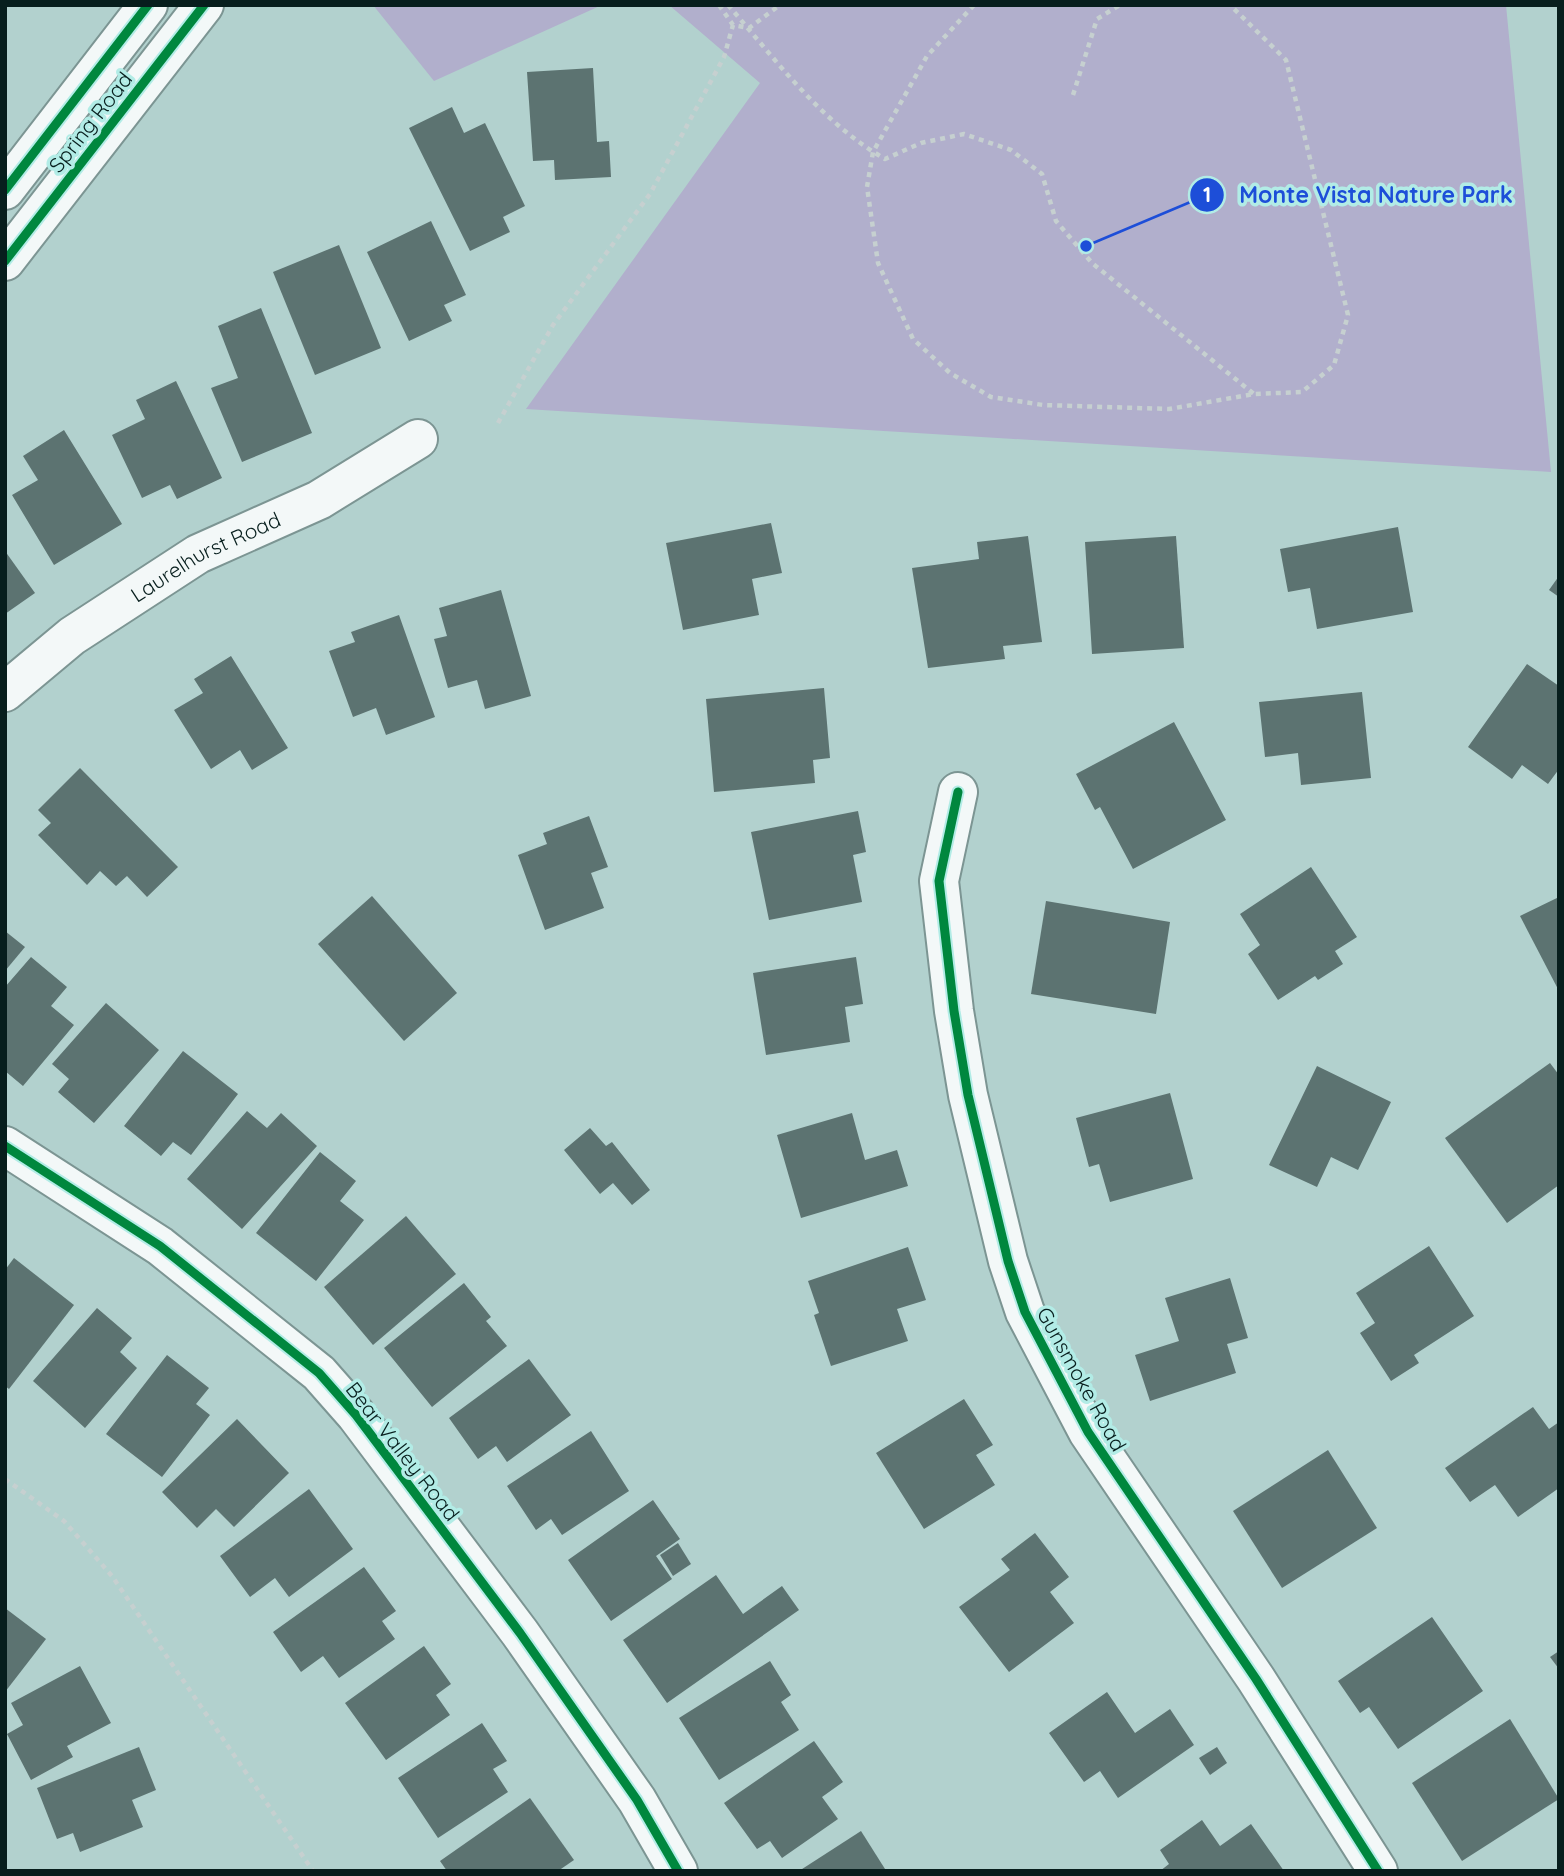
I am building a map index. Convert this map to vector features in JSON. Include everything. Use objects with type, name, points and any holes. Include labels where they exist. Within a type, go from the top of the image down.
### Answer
[{"type":"street","name":"Spring Road","points":[[5,190],[148,5]]},
{"type":"street","name":"Spring Road","points":[[5,261],[204,5]]},
{"type":"street","name":"Laurelhurst Road","points":[[5,692],[21,675],[72,636],[198,554],[318,500],[418,439]]},
{"type":"street","name":"Gunsmoke Road","points":[[958,792],[939,881],[954,1011],[968,1095],[1008,1261],[1025,1312],[1088,1432],[1256,1679],[1378,1871]]},
{"type":"street","name":"Bear Valley Road","points":[[5,1146],[160,1245],[319,1373],[356,1415],[520,1633],[637,1800],[678,1871]]},
{"type":"path","points":[[719,5],[733,24],[749,28]]},
{"type":"path","points":[[728,5],[812,103],[885,159],[920,143],[964,134],[1011,150],[1042,174],[1056,221],[1093,263],[1254,394]]},
{"type":"path","points":[[749,28],[780,5]]},
{"type":"path","points":[[974,5],[927,56],[873,152],[867,187],[878,263],[914,339],[950,373],[991,397],[1043,405],[1169,409],[1254,394],[1302,392],[1334,365],[1348,315],[1286,60],[1230,5]]},
{"type":"path","points":[[1073,95],[1097,19],[1120,5]]},
{"type":"path","points":[[498,423],[553,325],[650,194],[724,57],[733,24]]},
{"type":"path","points":[[5,1479],[64,1521],[112,1576],[313,1871]]},
{"type":"shaded area","points":[[373,5],[602,5],[434,81]]},
{"type":"shaded area","points":[[669,5],[1506,5],[1551,472],[526,409],[760,83]]},
{"type":"building","points":[[593,68],[597,142],[609,141],[611,177],[555,180],[554,160],[533,161],[527,72]]},
{"type":"building","points":[[452,107],[464,133],[485,123],[525,206],[503,217],[510,232],[470,251],[409,128]]},
{"type":"building","points":[[431,221],[466,295],[444,305],[452,321],[409,341],[367,252]]},
{"type":"building","points":[[339,245],[381,348],[315,375],[273,272]]},
{"type":"building","points":[[261,308],[312,433],[242,462],[211,388],[238,378],[218,326]]},
{"type":"building","points":[[176,381],[222,478],[177,499],[170,485],[142,498],[112,435],[145,419],[136,400]]},
{"type":"building","points":[[64,430],[122,524],[54,565],[12,495],[38,480],[23,456]]},
{"type":"building","points":[[771,523],[782,573],[752,579],[759,615],[683,630],[666,543]]},
{"type":"building","points":[[1398,527],[1413,612],[1317,629],[1310,588],[1288,592],[1280,549]]},
{"type":"building","points":[[1028,536],[1042,642],[1003,646],[1005,659],[928,668],[912,568],[979,559],[977,542]]},
{"type":"building","points":[[1176,536],[1184,648],[1092,654],[1085,542]]},
{"type":"building","points":[[5,551],[35,593],[5,614]]},
{"type":"building","points":[[1559,576],[1559,597],[1549,590]]},
{"type":"building","points":[[501,590],[531,696],[485,709],[477,680],[448,688],[434,639],[447,636],[439,608]]},
{"type":"building","points":[[399,615],[435,717],[386,735],[376,708],[353,717],[329,651],[355,642],[351,632]]},
{"type":"building","points":[[231,656],[288,748],[252,770],[240,750],[211,769],[174,710],[203,693],[194,679]]},
{"type":"building","points":[[1527,664],[1559,686],[1559,769],[1548,784],[1522,765],[1512,779],[1468,747]]},
{"type":"building","points":[[824,688],[830,758],[813,760],[815,783],[714,792],[706,699]]},
{"type":"building","points":[[1362,692],[1371,778],[1301,785],[1298,753],[1265,757],[1259,702]]},
{"type":"building","points":[[1174,722],[1226,820],[1133,869],[1100,807],[1095,810],[1076,774]]},
{"type":"building","points":[[80,768],[178,867],[147,897],[127,876],[116,886],[100,871],[87,885],[38,835],[51,823],[38,810]]},
{"type":"building","points":[[858,811],[866,852],[853,855],[862,902],[769,920],[751,832]]},
{"type":"building","points":[[589,816],[608,867],[591,873],[604,908],[545,930],[518,855],[547,844],[543,833]]},
{"type":"building","points":[[1311,867],[1357,937],[1335,951],[1343,964],[1318,980],[1315,976],[1278,1000],[1248,954],[1260,945],[1240,914]]},
{"type":"building","points":[[372,896],[457,993],[404,1041],[318,944]]},
{"type":"building","points":[[1559,897],[1559,991],[1520,916]]},
{"type":"building","points":[[1046,901],[1170,922],[1156,1014],[1031,994]]},
{"type":"building","points":[[5,931],[25,947],[5,971]]},
{"type":"building","points":[[31,957],[67,987],[51,1006],[74,1025],[23,1086],[5,1071],[5,987]]},
{"type":"building","points":[[856,957],[863,1004],[845,1007],[850,1042],[766,1055],[753,973]]},
{"type":"building","points":[[106,1003],[159,1050],[94,1123],[58,1092],[69,1079],[52,1064]]},
{"type":"building","points":[[183,1051],[238,1094],[191,1155],[173,1142],[161,1156],[124,1126]]},
{"type":"building","points":[[1550,1063],[1559,1075],[1559,1185],[1507,1223],[1445,1138]]},
{"type":"building","points":[[1317,1066],[1391,1102],[1358,1170],[1331,1157],[1317,1187],[1269,1165]]},
{"type":"building","points":[[1170,1093],[1193,1179],[1110,1202],[1099,1164],[1089,1167],[1076,1118]]},
{"type":"building","points":[[247,1111],[267,1128],[281,1113],[317,1146],[242,1229],[187,1179]]},
{"type":"building","points":[[852,1113],[865,1160],[897,1150],[908,1186],[801,1218],[777,1135]]},
{"type":"building","points":[[590,1128],[606,1146],[612,1142],[650,1190],[632,1205],[613,1183],[600,1194],[564,1150]]},
{"type":"building","points":[[320,1152],[356,1181],[340,1201],[364,1220],[316,1281],[256,1233]]},
{"type":"building","points":[[406,1216],[456,1274],[373,1345],[324,1287]]},
{"type":"building","points":[[1429,1246],[1474,1316],[1414,1355],[1419,1363],[1391,1381],[1360,1333],[1375,1323],[1356,1293]]},
{"type":"building","points":[[908,1247],[926,1300],[897,1309],[908,1341],[831,1366],[814,1315],[819,1313],[808,1281]]},
{"type":"building","points":[[14,1258],[74,1305],[9,1389],[5,1386],[5,1270]]},
{"type":"building","points":[[1230,1278],[1248,1338],[1227,1344],[1236,1373],[1150,1401],[1135,1355],[1179,1341],[1165,1298]]},
{"type":"building","points":[[464,1283],[491,1317],[486,1321],[507,1346],[432,1407],[384,1348]]},
{"type":"building","points":[[97,1308],[132,1338],[120,1352],[137,1368],[85,1428],[33,1381]]},
{"type":"building","points":[[167,1355],[209,1388],[196,1404],[210,1415],[162,1477],[106,1434]]},
{"type":"building","points":[[529,1359],[571,1415],[507,1462],[496,1446],[478,1459],[449,1418]]},
{"type":"building","points":[[964,1399],[993,1445],[976,1455],[995,1485],[924,1529],[876,1453]]},
{"type":"building","points":[[1533,1407],[1549,1429],[1559,1422],[1559,1488],[1518,1517],[1495,1485],[1470,1502],[1445,1468]]},
{"type":"building","points":[[237,1419],[289,1473],[234,1527],[216,1509],[197,1528],[162,1492]]},
{"type":"building","points":[[591,1431],[629,1491],[562,1535],[551,1519],[536,1530],[507,1486]]},
{"type":"building","points":[[1328,1450],[1377,1528],[1282,1588],[1233,1511]]},
{"type":"building","points":[[309,1489],[353,1549],[289,1597],[275,1578],[250,1597],[220,1556]]},
{"type":"building","points":[[653,1500],[680,1539],[656,1556],[672,1579],[611,1621],[568,1560]]},
{"type":"building","points":[[1035,1533],[1069,1577],[1050,1592],[1074,1623],[1009,1672],[959,1607],[1010,1570],[1001,1559]]},
{"type":"building","points":[[678,1543],[691,1564],[673,1576],[660,1555]]},
{"type":"building","points":[[364,1567],[396,1611],[382,1621],[395,1639],[339,1678],[323,1656],[301,1672],[273,1632]]},
{"type":"building","points":[[716,1575],[743,1614],[782,1586],[799,1610],[667,1703],[623,1640]]},
{"type":"building","points":[[5,1608],[46,1639],[5,1692]]},
{"type":"building","points":[[1432,1617],[1483,1691],[1398,1749],[1369,1707],[1360,1713],[1338,1681]]},
{"type":"building","points":[[424,1646],[451,1684],[436,1695],[450,1715],[386,1760],[345,1703]]},
{"type":"building","points":[[1559,1651],[1559,1669],[1550,1657]]},
{"type":"building","points":[[770,1661],[791,1695],[781,1702],[799,1730],[719,1780],[679,1718]]},
{"type":"building","points":[[80,1666],[111,1723],[67,1746],[73,1757],[31,1780],[7,1734],[23,1725],[11,1703]]},
{"type":"building","points":[[1107,1692],[1135,1733],[1170,1709],[1194,1745],[1118,1798],[1100,1771],[1084,1782],[1049,1733]]},
{"type":"building","points":[[1510,1719],[1559,1799],[1462,1861],[1412,1783]]},
{"type":"building","points":[[482,1723],[507,1761],[493,1769],[508,1792],[438,1838],[398,1778]]},
{"type":"building","points":[[814,1741],[843,1782],[822,1797],[838,1819],[782,1858],[770,1841],[757,1849],[724,1803]]},
{"type":"building","points":[[139,1747],[156,1790],[132,1800],[143,1827],[80,1852],[73,1833],[57,1839],[37,1788]]},
{"type":"building","points":[[1217,1747],[1227,1763],[1210,1775],[1199,1758]]},
{"type":"building","points":[[530,1798],[574,1860],[558,1871],[447,1871],[440,1861]]},
{"type":"building","points":[[1202,1820],[1220,1846],[1251,1824],[1284,1871],[1160,1871],[1169,1864],[1160,1850]]},
{"type":"building","points":[[861,1831],[885,1869],[883,1871],[799,1871]]},
{"type":"cycle path","points":[[5,190],[148,5]]},
{"type":"cycle path","points":[[5,261],[204,5]]},
{"type":"cycle path","points":[[958,792],[939,881],[954,1011],[968,1095],[1008,1261],[1025,1312],[1088,1432],[1256,1679],[1378,1871]]},
{"type":"cycle path","points":[[5,1146],[160,1246],[319,1373],[356,1415],[520,1633],[637,1800],[678,1871]]},
{"type":"place","name":"Monte Vista Nature Park","points":[[1086,246]]}]
